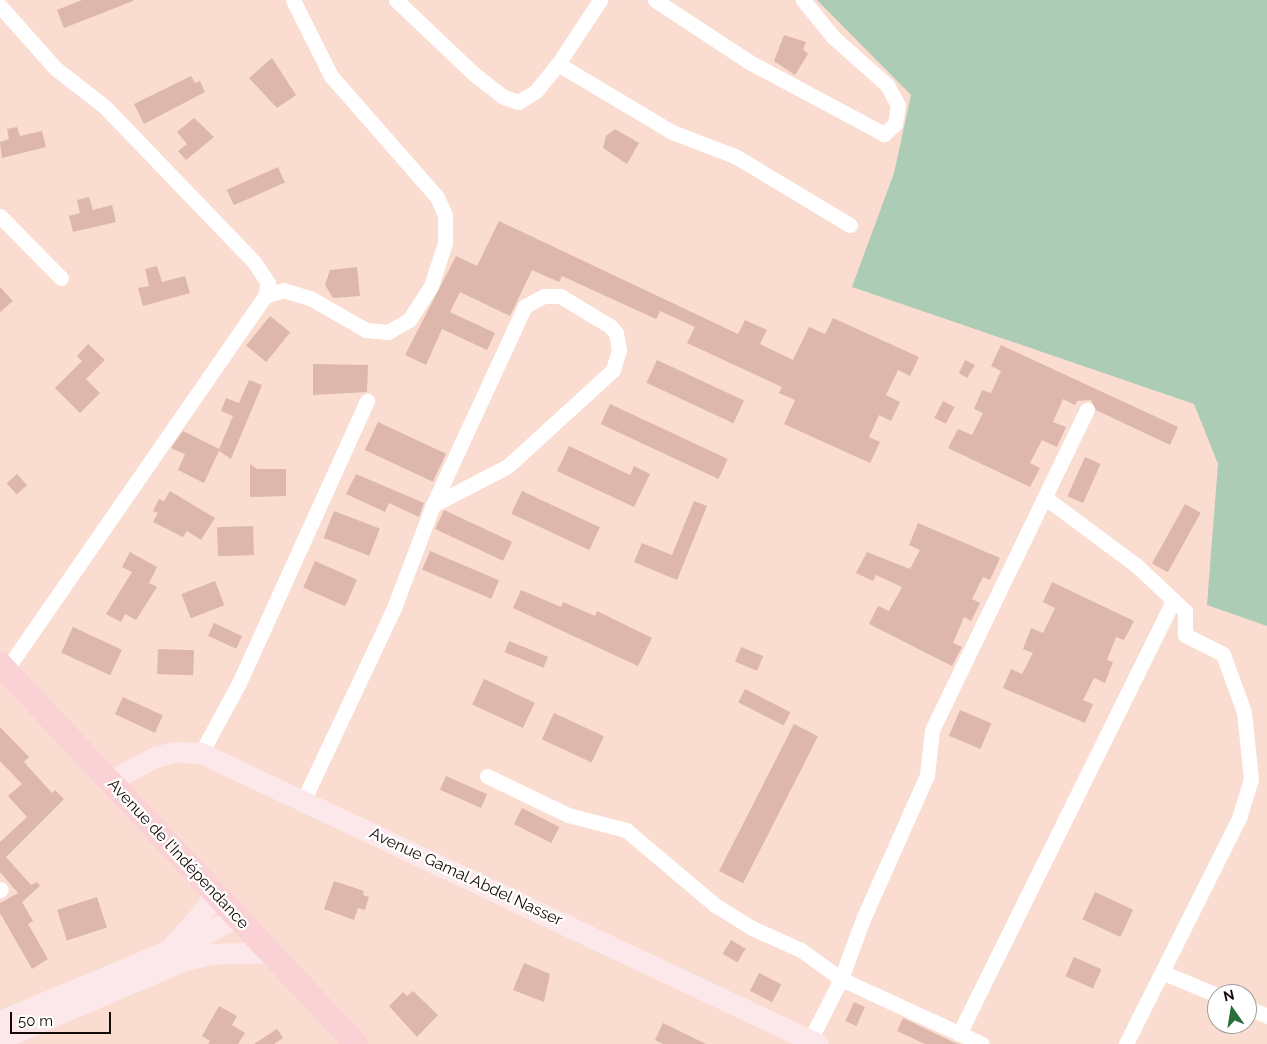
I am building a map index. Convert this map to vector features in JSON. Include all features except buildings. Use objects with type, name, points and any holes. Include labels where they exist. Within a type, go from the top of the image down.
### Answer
[{"type":"main road","name":"Avenue de l'Indépendance","points":[[3,667],[111,780],[236,918],[356,1044]]},
{"type":"street","points":[[264,296],[283,290],[310,298],[366,330],[388,332],[409,320],[431,286],[445,242],[445,215],[437,198],[330,76],[293,0]]},
{"type":"street","points":[[396,0],[502,96],[518,102],[536,91],[558,64],[600,0]]},
{"type":"street","points":[[655,0],[751,64],[884,134],[895,124],[898,105],[887,85],[833,37],[803,0]]},
{"type":"street","points":[[3,667],[264,296],[268,283],[254,262],[104,106],[55,68],[5,6]]},
{"type":"street","points":[[558,64],[672,132],[735,156],[850,226]]},
{"type":"street","points":[[0,216],[62,278]]},
{"type":"street","points":[[304,799],[394,608],[433,505],[525,306],[544,296],[560,296],[610,326],[616,333],[618,350],[613,370],[508,466],[433,505]]},
{"type":"street","points":[[202,753],[239,683],[367,401]]},
{"type":"street","points":[[812,1043],[841,979],[863,919],[927,775],[932,730],[1046,499],[1087,409]]},
{"type":"street","points":[[1046,499],[1136,564],[1185,611],[1185,635],[1223,654],[1244,712],[1252,779],[1240,816],[1178,935],[1164,973],[1126,1044]]},
{"type":"street","points":[[959,1034],[1173,601]]},
{"type":"street","name":"Avenue Gamal Abdel Nasser","points":[[111,780],[155,757],[174,752],[202,753],[304,799],[812,1043]]},
{"type":"street","points":[[487,776],[568,816],[626,830],[715,904],[752,928],[801,950],[841,979],[982,1044]]},
{"type":"street","points":[[170,948],[206,908],[213,892]]},
{"type":"street","points":[[0,1021],[236,918]]},
{"type":"street","points":[[0,1038],[182,961],[217,953],[269,952]]},
{"type":"street","points":[[1164,973],[1207,991]]},
{"type":"green space","points":[[817,0],[1267,0],[1267,626],[1207,605],[1218,464],[1194,404],[852,287],[894,173],[911,95]]}]
